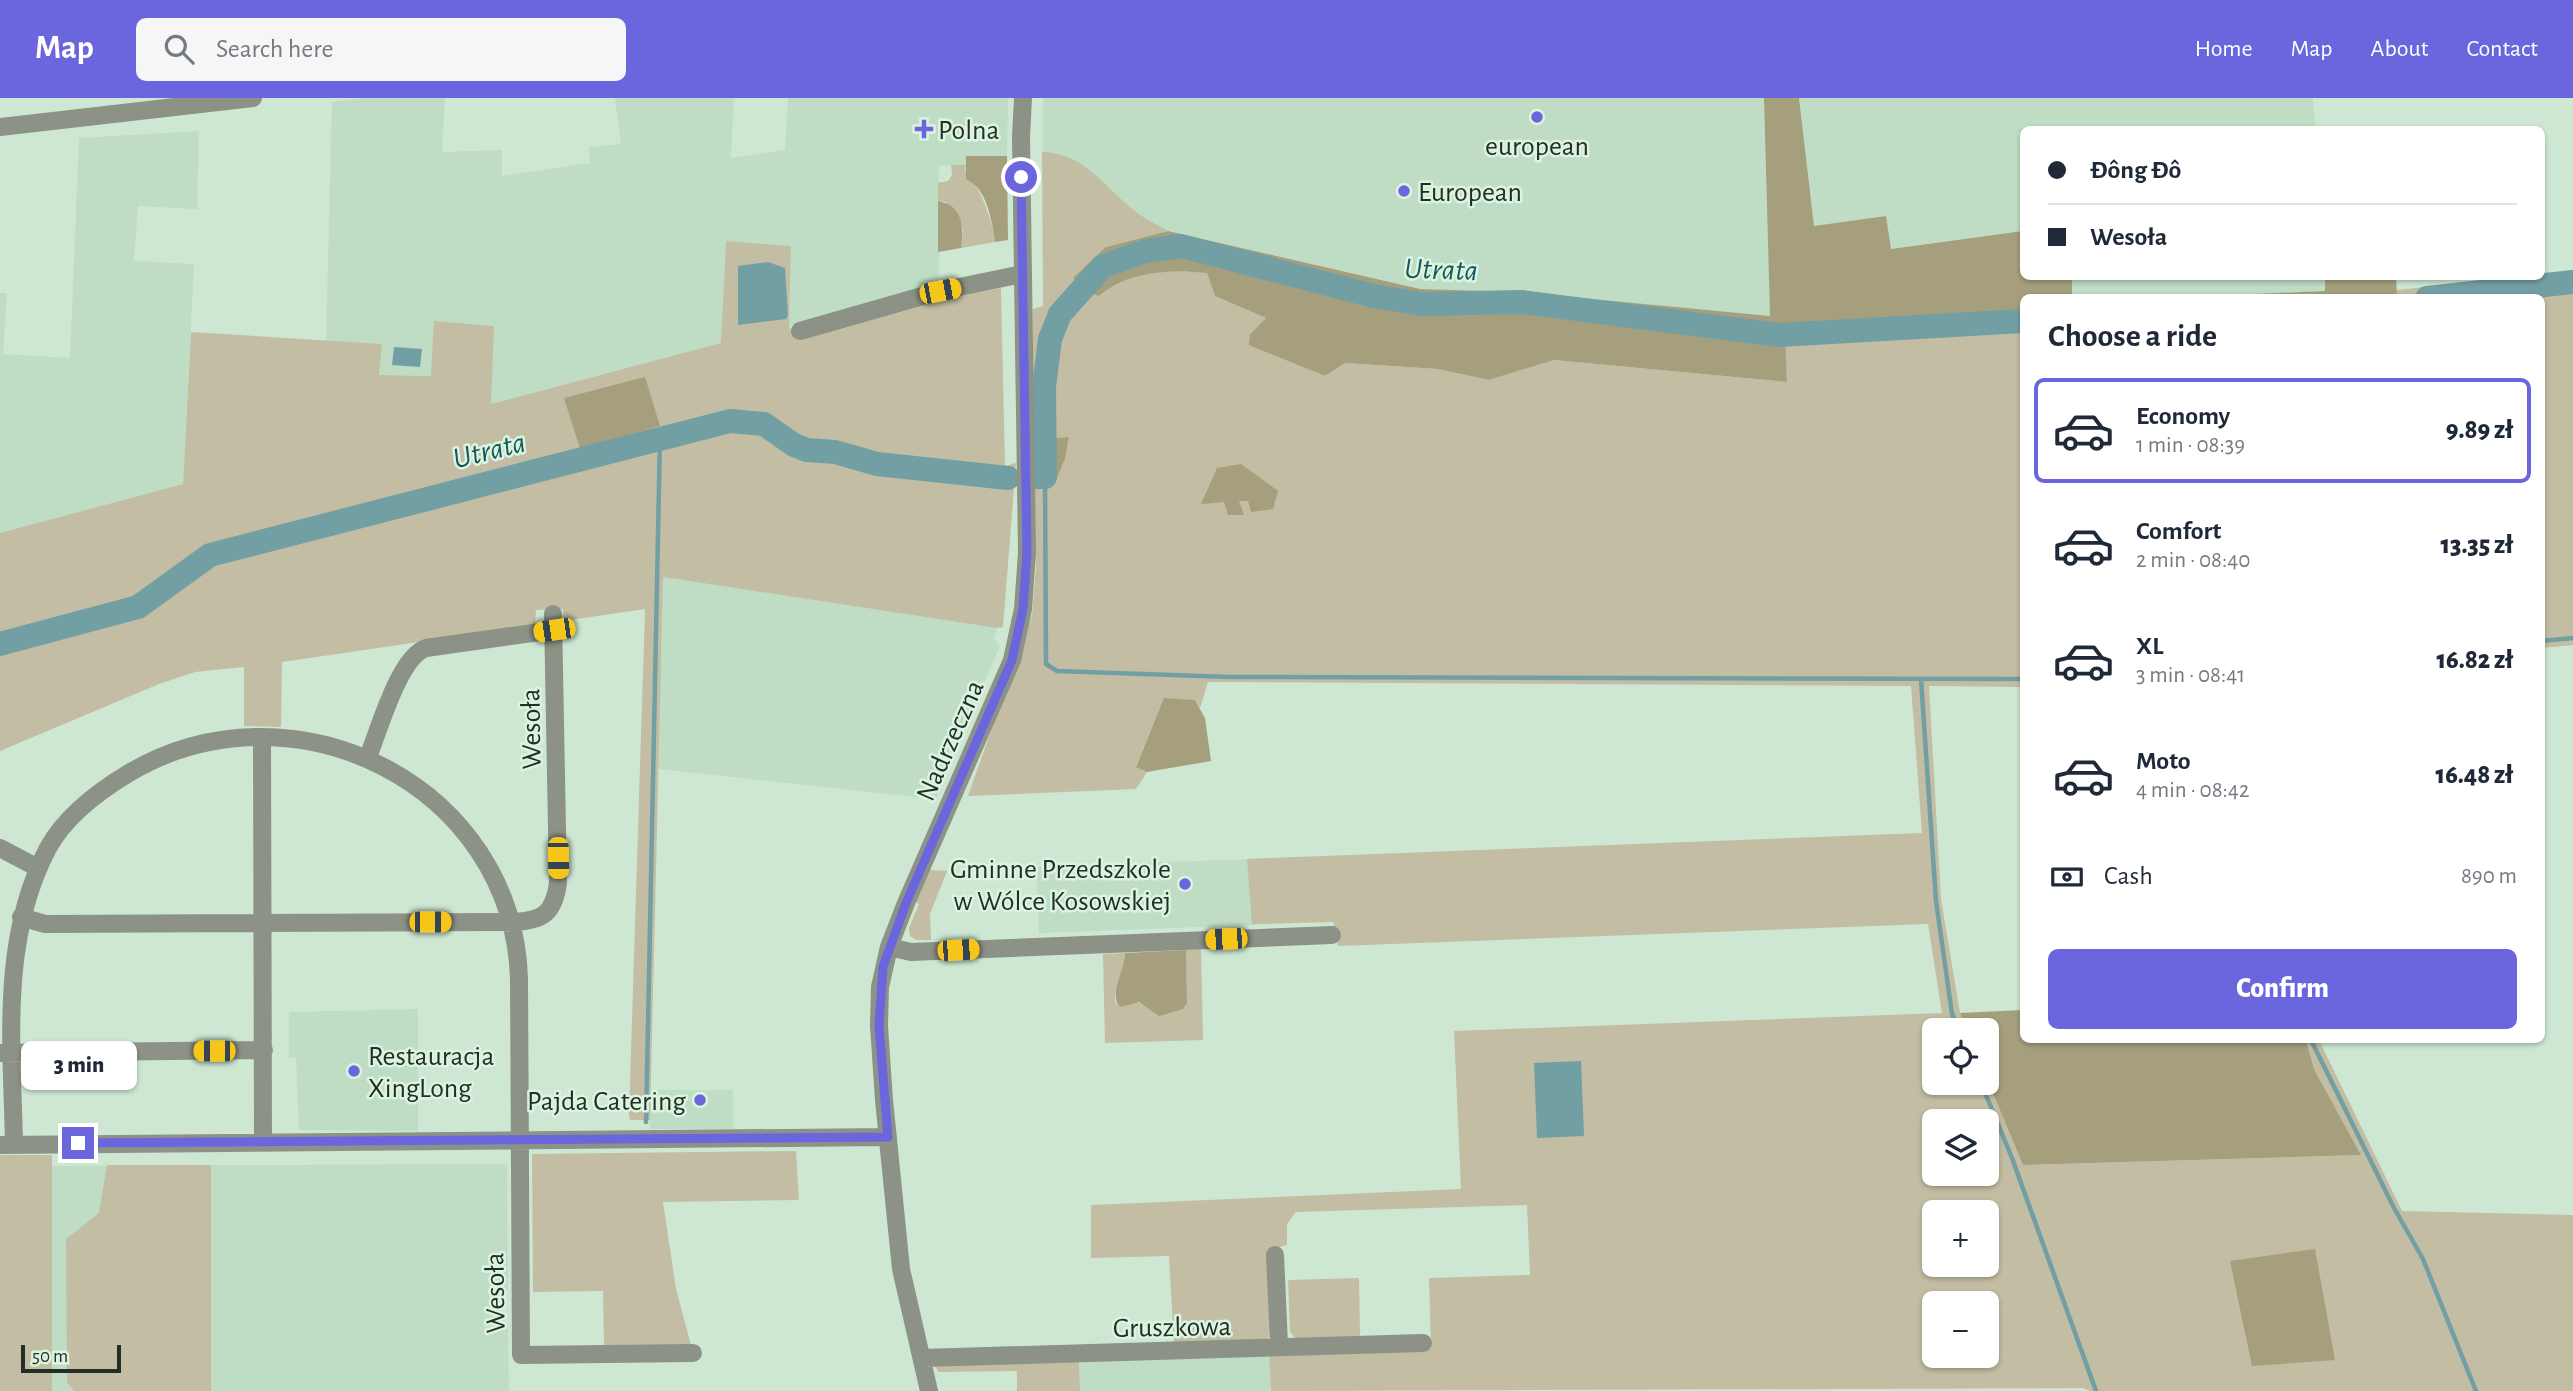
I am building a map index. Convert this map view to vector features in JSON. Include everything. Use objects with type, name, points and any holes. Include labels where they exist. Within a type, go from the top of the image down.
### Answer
[{"type":"street","points":[[0,127],[253,98]]},
{"type":"street","name":"Nadrzeczna","points":[[929,1391],[901,1269],[879,1006],[889,947],[1006,676],[1020,627],[1027,553],[1023,98]]},
{"type":"street","points":[[800,331],[940,291],[1023,274]]},
{"type":"street","name":"Wesoła","points":[[21,917],[45,924],[513,922],[543,918],[554,906],[558,890],[554,622],[419,650],[409,660],[368,757]]},
{"type":"street","name":"Wesoła","points":[[693,1353],[521,1355],[518,1141],[519,970],[513,922],[488,868],[461,828],[429,796],[368,757],[310,741],[237,739],[182,750],[137,769],[110,785],[74,816],[48,846],[21,917],[10,976],[6,1053],[7,1145],[263,1141],[518,1141],[888,1137]]},
{"type":"street","points":[[262,739],[263,1141]]},
{"type":"street","points":[[0,848],[38,868]]},
{"type":"street","points":[[889,947],[911,952],[1332,935]]},
{"type":"street","points":[[6,1053],[264,1050]]},
{"type":"street","points":[[1275,1255],[1279,1345]]},
{"type":"street","name":"Gruszkowa","points":[[922,1358],[1262,1350],[1279,1345],[1423,1343]]},
{"type":"shaded area","points":[[365,98],[445,98],[442,152],[502,150],[502,176],[590,163],[589,147],[621,144],[615,98],[734,98],[731,158],[785,150],[788,98],[1008,98],[1007,156],[966,156],[966,165],[939,166],[939,287],[789,326],[791,246],[726,241],[722,343],[490,404],[493,326],[431,376],[379,375],[382,344],[326,341],[332,102]]},
{"type":"shaded area","name":"European","points":[[1043,98],[1764,98],[1770,316],[1518,292],[1420,289],[1168,231],[1043,306]]},
{"type":"shaded area","points":[[1764,98],[1799,98],[1814,226],[1886,216],[1891,249],[2020,231],[2020,280],[2072,280],[2072,294],[2020,294],[2020,329],[1785,341],[1787,382],[1554,360],[1489,380],[1438,369],[1345,363],[1325,376],[1249,345],[1250,334],[1266,318],[1215,296],[1207,273],[1178,271],[1150,274],[1122,281],[1099,296],[1090,293],[1073,278],[1106,247],[1168,231],[1420,289],[1518,292],[1770,316]]},
{"type":"shaded area","points":[[1799,98],[2313,98],[2315,126],[2020,126],[2020,231],[1890,249],[1885,216],[1814,226]]},
{"type":"shaded area","points":[[199,131],[197,209],[138,206],[134,261],[194,264],[183,484],[0,533],[0,293],[7,293],[3,354],[70,358],[79,138]]},
{"type":"shaded area","points":[[1042,152],[1069,158],[1081,164],[1135,212],[1168,231],[1106,247],[1099,296],[1123,281],[1150,273],[1207,273],[1215,296],[1266,318],[1250,334],[1278,356],[1325,376],[1345,363],[1438,369],[1489,380],[1554,360],[1787,382],[1784,341],[2020,329],[2020,687],[1929,686],[1941,899],[1962,1018],[1922,1018],[1922,1095],[1994,1095],[2023,1165],[2361,1155],[2314,1069],[2307,1043],[2320,1043],[2402,1211],[2573,1215],[2573,1391],[2090,1391],[2083,1388],[1271,1391],[1269,1351],[1431,1348],[1429,1278],[1530,1275],[1527,1205],[1296,1212],[1287,1224],[1287,1245],[1268,1250],[1269,1337],[1264,1343],[1174,1345],[1169,1256],[1091,1258],[1091,1205],[1461,1189],[1454,1031],[1942,1013],[1928,924],[1338,946],[1333,922],[1252,924],[1247,859],[1922,833],[1911,686],[1208,682],[1200,708],[1195,700],[1164,699],[1136,766],[1147,772],[1136,789],[968,796],[1032,615],[1036,567],[1033,483],[1055,483],[1065,459],[1069,437],[1032,439],[1033,309],[1043,306]]},
{"type":"shaded area","points":[[966,156],[1007,156],[1008,240],[995,242],[984,197],[973,183],[966,179]]},
{"type":"shaded area","points":[[951,165],[966,165],[965,170],[985,204],[995,242],[961,248],[963,230],[946,202],[938,201],[938,183],[948,181],[952,175]]},
{"type":"shaded area","points":[[938,201],[953,207],[960,218],[961,248],[938,252]]},
{"type":"shaded area","points":[[726,241],[791,246],[789,326],[795,338],[939,299],[1001,288],[1005,466],[1016,463],[1003,627],[663,577],[650,1120],[630,1120],[629,1115],[645,609],[563,621],[563,609],[536,610],[535,625],[282,662],[281,727],[244,726],[244,667],[195,672],[159,684],[0,751],[0,533],[183,484],[191,332],[382,344],[379,375],[431,376],[434,321],[494,326],[491,404],[721,343]],"holes":[[[644,377],[659,426],[616,439],[595,451]]]},
{"type":"shaded area","points":[[2573,272],[2573,645],[2545,648],[2545,294],[2397,294],[2396,290],[2494,280],[2545,280],[2545,275]]},
{"type":"shaded area","points":[[2072,280],[2325,280],[2325,291],[2256,294],[2072,294]]},
{"type":"shaded area","points":[[2325,280],[2396,280],[2397,294],[2256,294],[2325,291]]},
{"type":"shaded area","points":[[645,377],[660,426],[616,439],[582,455],[564,398]]},
{"type":"shaded area","points":[[1069,437],[1065,459],[1055,483],[1033,483],[1032,439]]},
{"type":"shaded area","points":[[1241,464],[1278,491],[1273,509],[1251,512],[1248,501],[1239,501],[1244,515],[1228,515],[1224,502],[1201,504],[1217,468]]},
{"type":"shaded area","points":[[663,577],[997,628],[994,639],[1000,646],[948,768],[940,768],[936,777],[934,782],[940,790],[936,799],[658,769]]},
{"type":"shaded area","points":[[1164,698],[1195,700],[1205,718],[1211,761],[1147,772],[1136,767]]},
{"type":"shaded area","name":"Gminne Przedszkole w Wólce Kosowskiej","points":[[1333,856],[1333,922],[1039,933],[1036,867]]},
{"type":"shaded area","points":[[927,870],[947,871],[930,914],[931,940],[916,940],[910,936],[909,928],[919,904],[913,901]]},
{"type":"shaded area","points":[[1201,949],[1203,1040],[1105,1043],[1103,954],[1125,953],[1115,1002],[1120,1007],[1134,1001],[1146,1006],[1187,1002],[1186,950]]},
{"type":"shaded area","points":[[1186,950],[1187,1003],[1183,1009],[1159,1016],[1139,1002],[1120,1007],[1116,989],[1125,953]]},
{"type":"shaded area","points":[[418,1009],[418,1131],[299,1130],[296,1058],[289,1058],[289,1012]]},
{"type":"shaded area","points":[[2020,1010],[2020,1043],[2307,1043],[2314,1069],[2361,1155],[2023,1165],[1994,1095],[1999,1095],[1999,1018],[1962,1018],[1960,1013]]},
{"type":"shaded area","points":[[651,1090],[733,1090],[733,1129],[650,1129]]},
{"type":"shaded area","points":[[796,1151],[799,1200],[663,1202],[676,1289],[691,1345],[604,1346],[603,1291],[533,1292],[532,1154]]},
{"type":"shaded area","points":[[0,1155],[52,1155],[52,1391],[0,1391]]},
{"type":"shaded area","points":[[507,1164],[508,1290],[500,1301],[500,1317],[508,1325],[509,1391],[52,1391],[52,1166]]},
{"type":"shaded area","points":[[107,1165],[211,1165],[211,1391],[74,1391],[67,1382],[66,1239],[99,1213]]},
{"type":"shaded area","points":[[2315,1249],[2335,1360],[2252,1366],[2230,1261]]},
{"type":"shaded area","points":[[1359,1278],[1360,1337],[1296,1339],[1290,1332],[1288,1280]]},
{"type":"shaded area","points":[[1264,1355],[1270,1360],[1271,1391],[1080,1391],[1079,1360]]},
{"type":"shaded area","points":[[1079,1360],[1080,1391],[1017,1391],[1017,1371],[939,1372],[932,1363]]},
{"type":"water","points":[[768,262],[785,268],[788,315],[786,319],[738,325],[738,266]]},
{"type":"water","points":[[394,347],[422,349],[420,367],[392,365]]},
{"type":"water","points":[[1581,1061],[1584,1136],[1537,1138],[1534,1063]]},
{"type":"waterway","name":"Utrata","points":[[1036,477],[1045,477],[1044,387],[1050,339],[1060,314],[1103,266],[1146,251],[1181,246],[1374,296],[1422,304],[1522,302],[1779,335],[2020,321]]},
{"type":"waterway","name":"Utrata","points":[[2464,294],[2573,282]]},
{"type":"waterway","name":"Utrata","points":[[0,644],[138,607],[210,555],[730,421],[764,424],[794,445],[807,450],[835,452],[877,464],[1008,478]]},
{"type":"waterway","points":[[646,1122],[660,437]]},
{"type":"waterway","points":[[1045,477],[1046,664],[1057,671],[1230,677],[2020,679]]},
{"type":"waterway","points":[[2545,641],[2573,638]]},
{"type":"waterway","points":[[1921,679],[1936,901],[1954,1018]]},
{"type":"waterway","points":[[2312,1043],[2394,1208],[2423,1259],[2476,1391]]},
{"type":"waterway","points":[[1986,1095],[2012,1158],[2096,1391]]},
{"type":"place","name":"european","points":[[1537,117]]},
{"type":"place","name":"Polna","points":[[924,129]]},
{"type":"place","name":"European","points":[[1404,191]]},
{"type":"place","name":"Gminne Przedszkole w Wólce Kosowskiej","points":[[1185,884]]},
{"type":"place","name":"Restauracja XingLong","points":[[354,1071]]},
{"type":"place","name":"Pajda Catering","points":[[700,1100]]},
{"type":"route","points":[[78,1143],[888,1137],[879,1026],[883,967],[906,903],[1012,660],[1023,609],[1027,553],[1021,177]]}]
